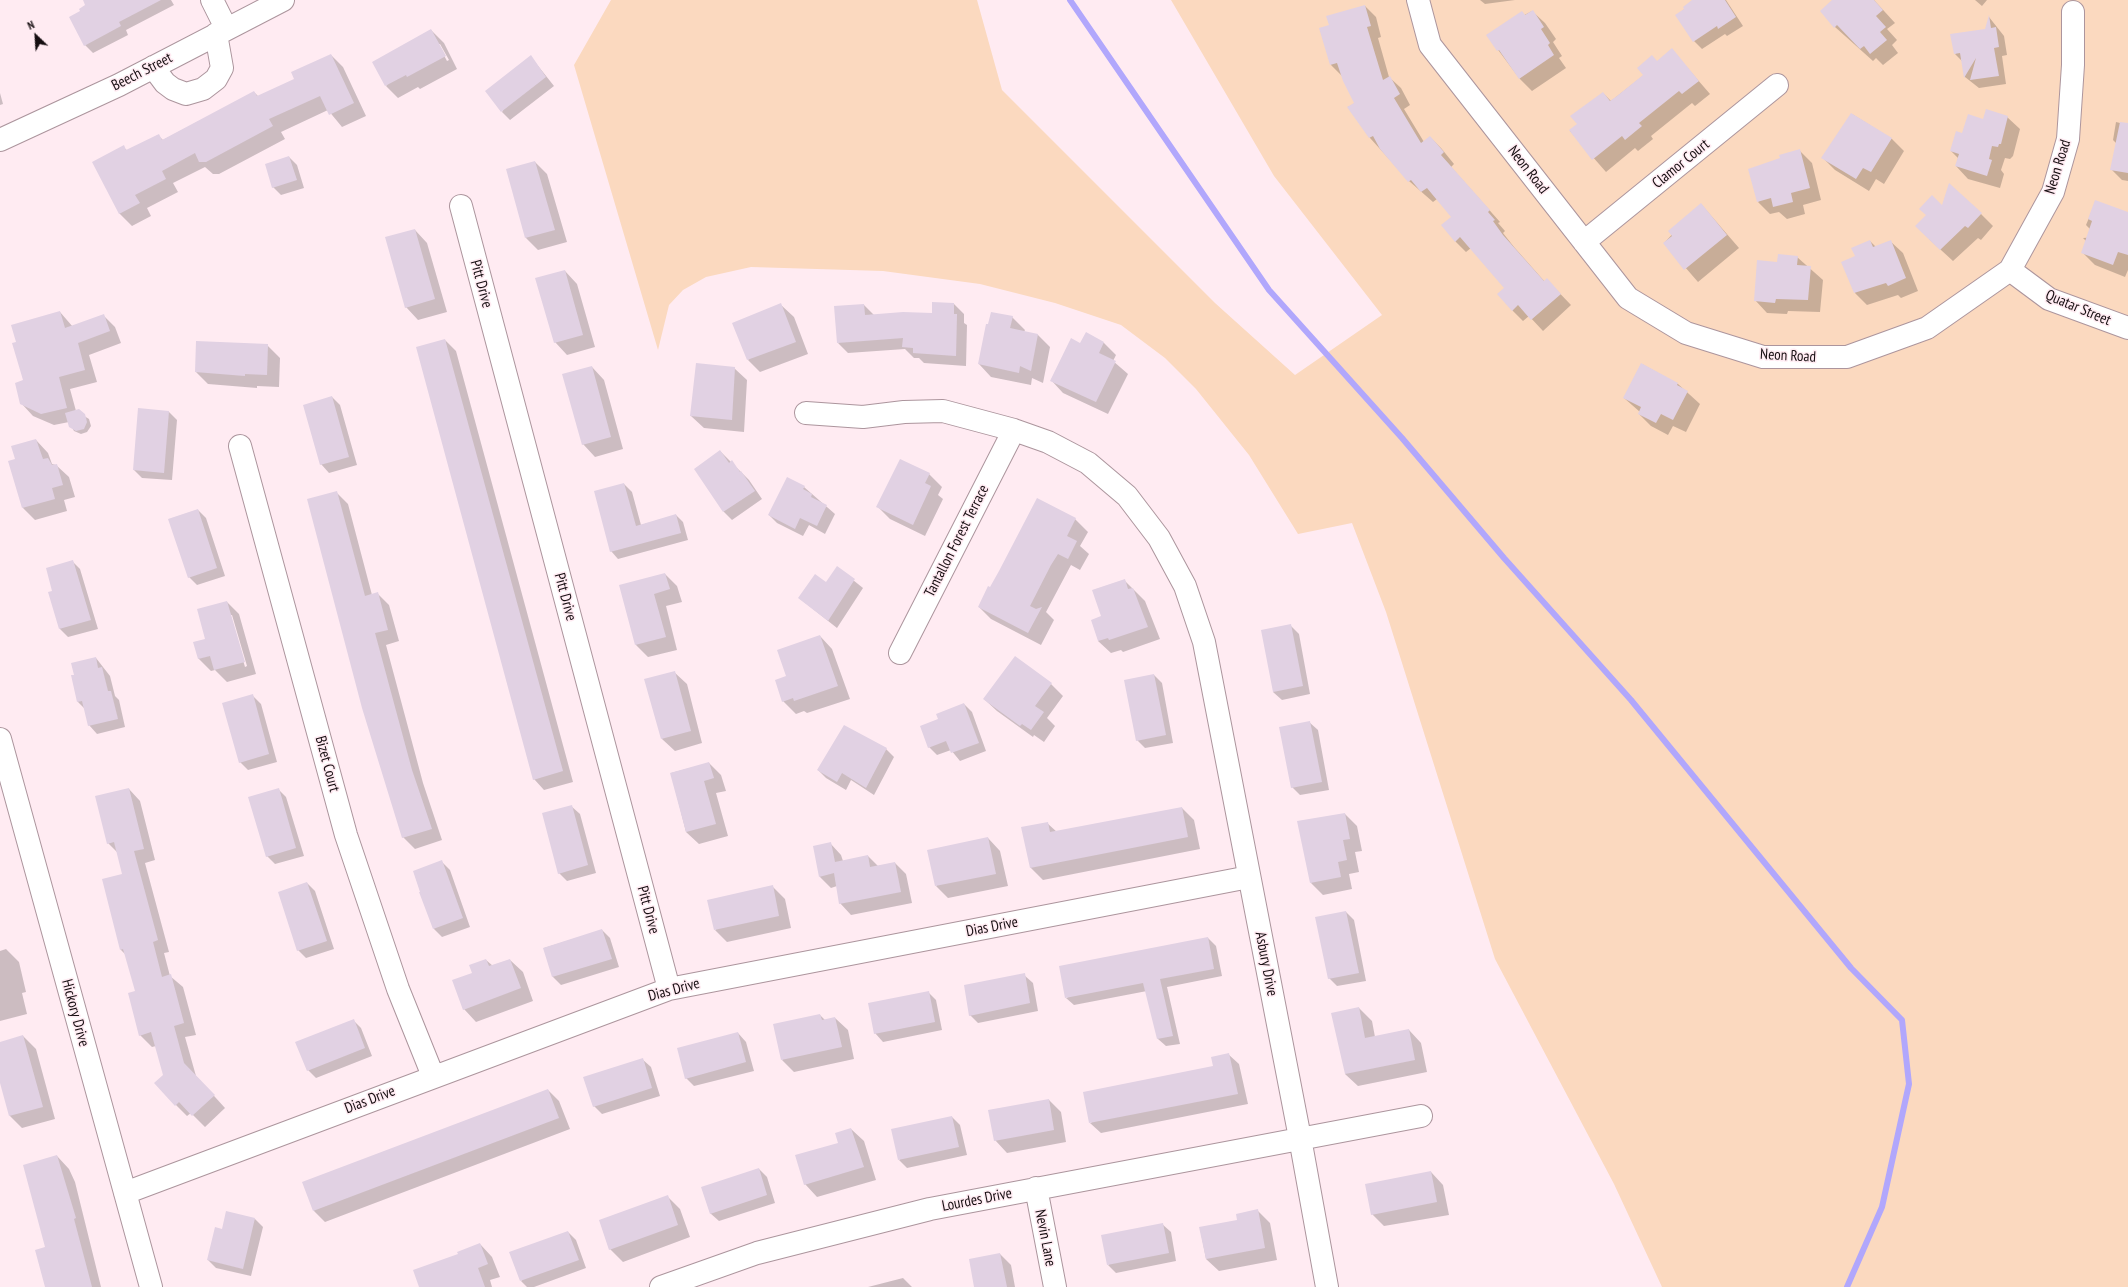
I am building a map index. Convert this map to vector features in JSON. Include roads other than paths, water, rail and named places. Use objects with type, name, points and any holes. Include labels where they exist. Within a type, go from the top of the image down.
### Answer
[{"type":"street","points":[[153,67],[165,83],[173,89],[186,94],[203,89],[216,79],[222,68],[221,31],[212,0]]},
{"type":"street","name":"Beech Street","points":[[0,140],[119,85],[283,0]]},
{"type":"street","name":"Neon Road","points":[[1418,0],[1430,46],[1628,298],[1686,333],[1763,358],[1847,357],[1927,328],[2010,270],[2053,192],[2068,139],[2073,65],[2073,12]]},
{"type":"street","name":"Clamor Court","points":[[1584,242],[1777,85]]},
{"type":"street","name":"Pitt Drive","points":[[460,206],[668,989]]},
{"type":"street","name":"Quatar Street","points":[[2010,270],[2049,299],[2128,328]]},
{"type":"street","name":"Asbury Drive","points":[[806,413],[863,417],[904,412],[943,411],[1014,430],[1048,442],[1088,463],[1127,496],[1159,538],[1185,586],[1204,642],[1300,1138],[1327,1287]]},
{"type":"street","name":"Tantallon Forest Terrace","points":[[900,653],[1014,430]]},
{"type":"street","name":"Bizet Court","points":[[240,446],[346,835],[398,989],[433,1076]]},
{"type":"street","name":"Hickory Drive","points":[[0,739],[151,1287]]},
{"type":"street","name":"Dias Drive","points":[[125,1193],[433,1076],[668,989],[1249,877]]},
{"type":"street","name":"Lourdes Drive","points":[[661,1287],[757,1253],[930,1208],[1421,1116]]},
{"type":"street","name":"Nevin Lane","points":[[1036,1188],[1055,1287]]},
{"type":"waterway","points":[[1070,0],[1269,290],[1402,438],[1504,558],[1631,700],[1851,968],[1902,1020],[1909,1084],[1882,1207],[1847,1287]]}]
